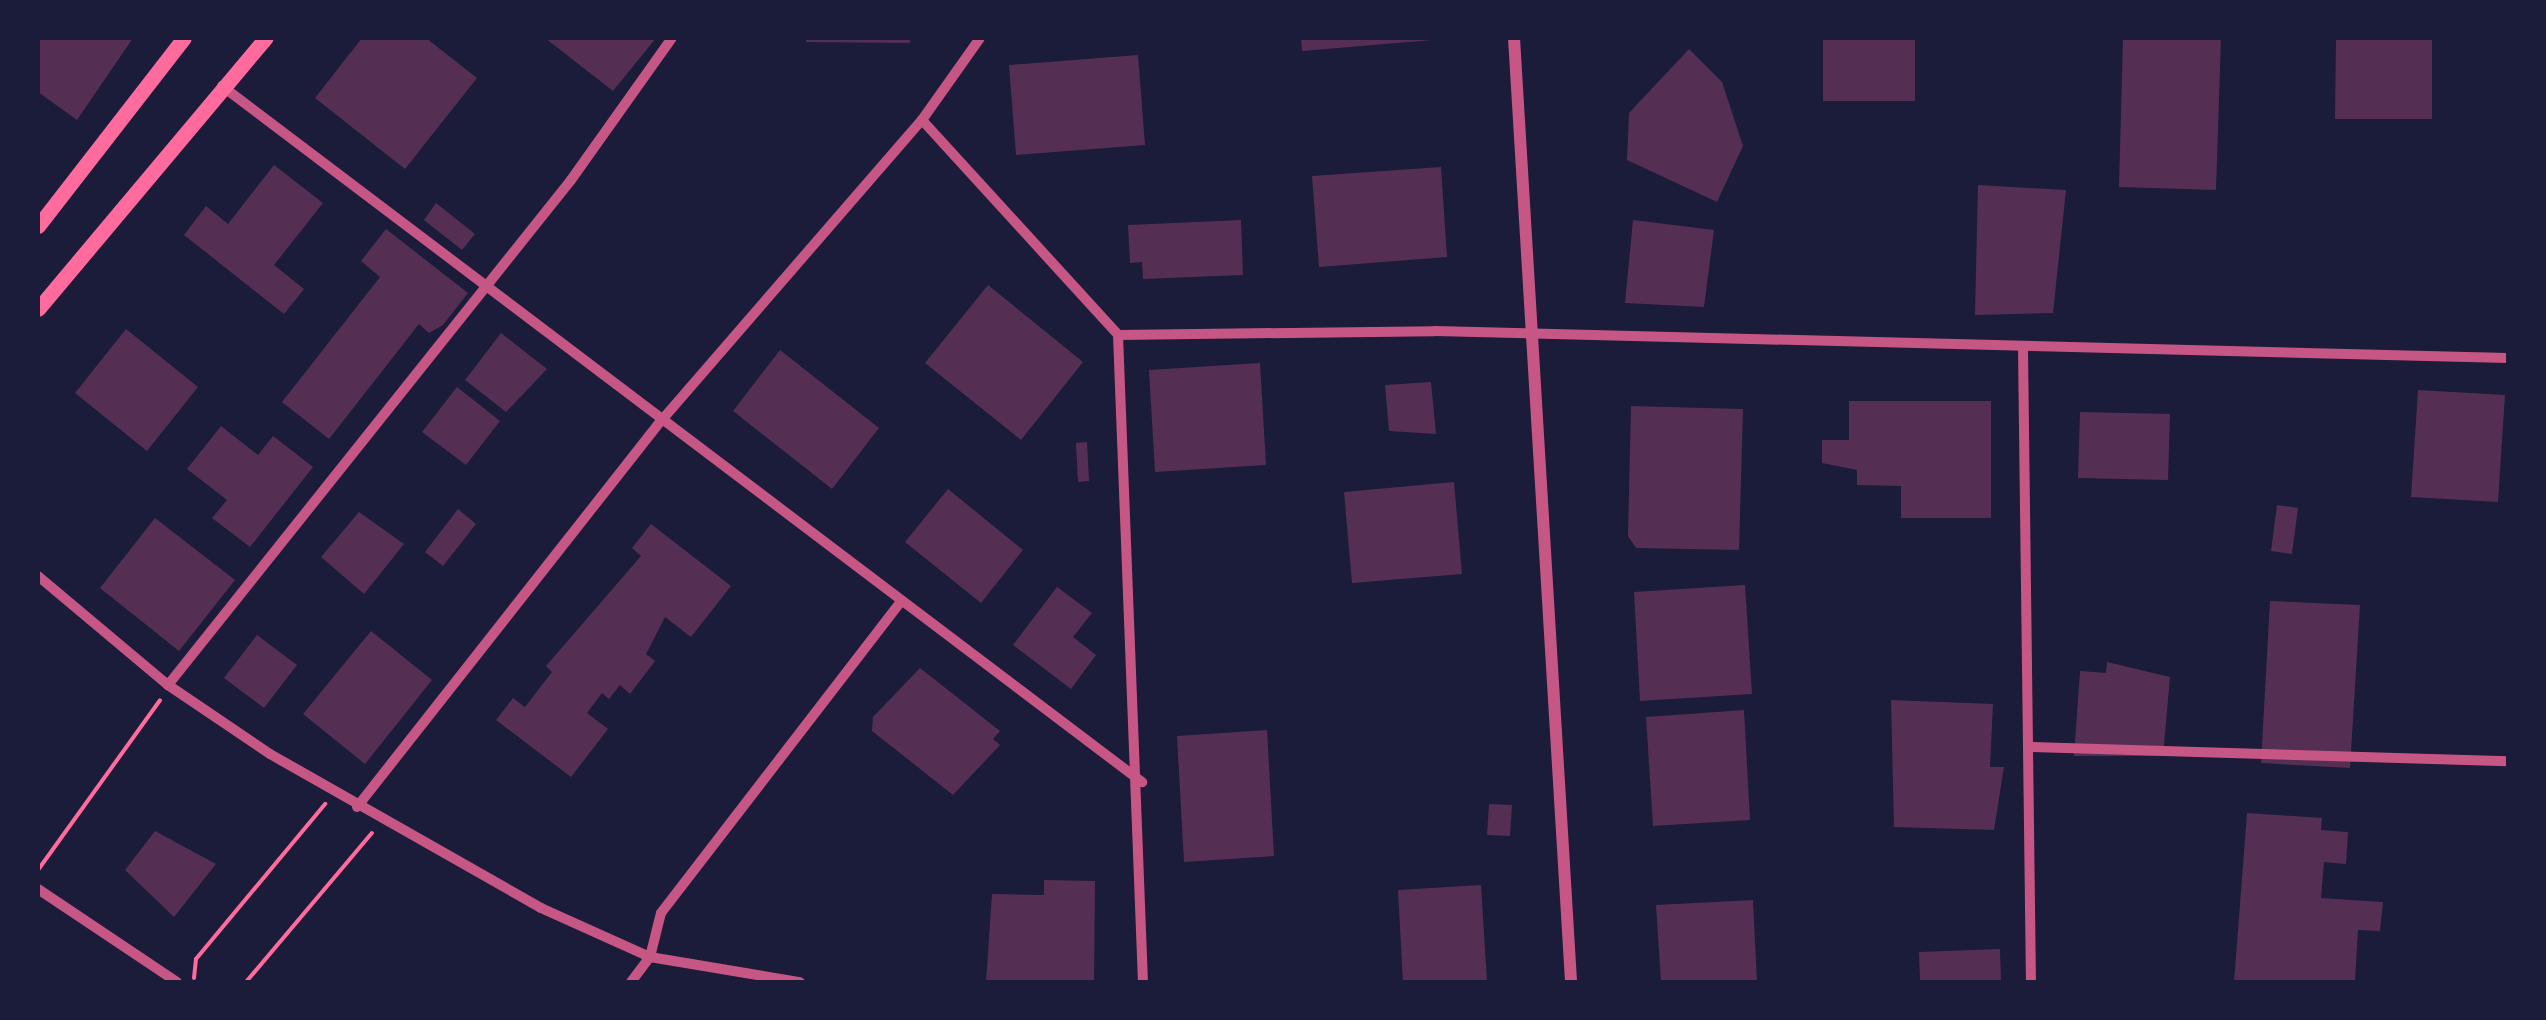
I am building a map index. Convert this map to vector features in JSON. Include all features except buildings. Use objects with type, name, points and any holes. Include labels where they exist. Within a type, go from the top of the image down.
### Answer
[{"type":"main road","points":[[38,226],[184,38]]},
{"type":"main road","points":[[38,309],[265,38]]},
{"type":"street","points":[[168,685],[484,291],[672,38]]},
{"type":"street","points":[[356,807],[661,421],[922,120],[980,38]]},
{"type":"street","points":[[1514,38],[1571,982]]},
{"type":"street","points":[[222,86],[484,291],[1142,782]]},
{"type":"street","points":[[922,120],[1118,334],[1142,782],[1142,982]]},
{"type":"street","points":[[1118,334],[1531,334],[2023,350],[2508,358]]},
{"type":"street","points":[[2023,350],[2031,982]]},
{"type":"street","points":[[38,576],[168,685],[382,821],[650,957],[800,982]]},
{"type":"street","points":[[631,982],[650,957],[662,914],[900,603]]},
{"type":"street","points":[[2029,746],[2508,762]]},
{"type":"street","points":[[38,889],[176,982]]},
{"type":"path","points":[[38,870],[168,685]]},
{"type":"path","points":[[194,982],[196,959],[334,793]]},
{"type":"path","points":[[246,982],[382,821]]}]
